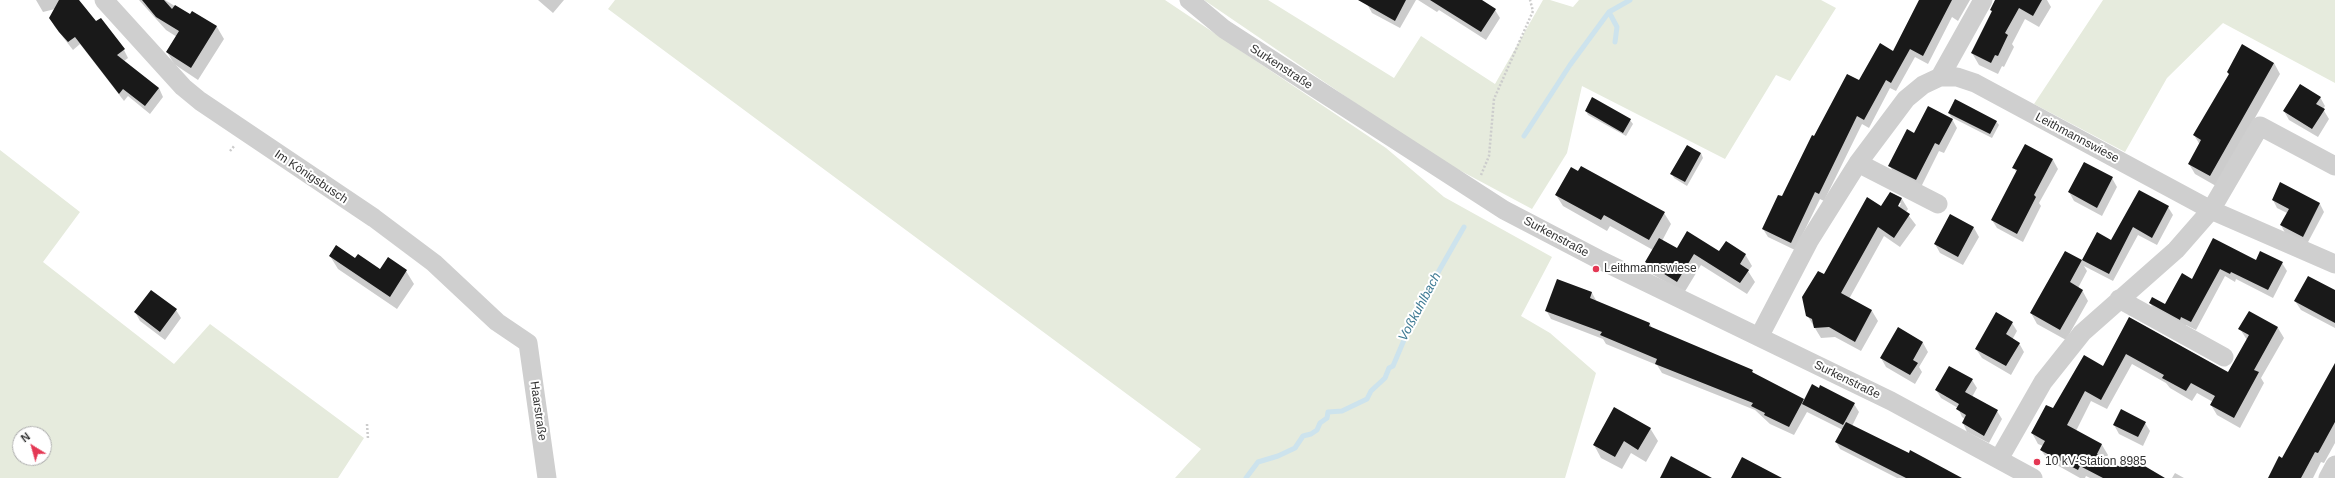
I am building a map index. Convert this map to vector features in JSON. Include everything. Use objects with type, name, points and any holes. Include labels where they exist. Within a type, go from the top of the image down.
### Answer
[{"type":"street","name":"Im Königsbusch","points":[[104,0],[183,87],[200,101],[374,218],[434,263],[497,322],[528,343]]},
{"type":"street","name":"Surkenstraße","points":[[1189,0],[1224,29],[1504,210],[1598,259],[1890,401],[2033,478]]},
{"type":"street","points":[[1940,77],[1983,0]]},
{"type":"street","name":"Leithmannswiese","points":[[1759,337],[1809,241],[1858,163],[1906,99],[1922,85],[1940,77],[1957,77],[1975,83],[2211,210],[2335,264]]},
{"type":"street","points":[[1999,460],[2043,382],[2082,333],[2176,250],[2211,210],[2260,126],[2335,166]]},
{"type":"street","points":[[1858,163],[1938,204]]},
{"type":"street","points":[[2119,299],[2224,357]]},
{"type":"street","name":"Haarstraße","points":[[528,343],[547,478]]},
{"type":"street","points":[[2328,478],[2335,465]]},
{"type":"path","points":[[1475,191],[1489,156],[1494,100],[1533,11],[1530,0]]},
{"type":"path","points":[[367,424],[368,439]]},
{"type":"shaded area","points":[[615,0],[1165,0],[1386,148],[1444,197],[1552,257],[1521,316],[1550,333],[1596,373],[1565,478],[1175,478],[1201,449],[608,9]]},
{"type":"shaded area","points":[[1204,0],[1268,0],[1394,78],[1421,36],[1495,84],[1543,0],[1550,0],[1573,7],[1579,0],[1821,0],[1836,8],[1790,81],[1776,75],[1725,159],[1582,86],[1567,153],[1532,209],[1433,156]]},
{"type":"shaded area","points":[[2103,0],[2335,0],[2335,83],[2223,23],[2167,78],[2125,152],[2034,104]]},
{"type":"shaded area","points":[[0,150],[80,212],[43,262],[174,364],[210,324],[364,438],[338,478],[0,478]]},
{"type":"building","points":[[59,0],[79,0],[96,21],[101,18],[125,49],[117,55],[159,88],[145,106],[123,89],[119,94],[75,37],[68,42],[59,32],[49,18]]},
{"type":"building","points":[[142,0],[164,0],[172,9],[175,5],[190,14],[192,11],[217,26],[191,68],[166,52],[179,31],[156,17]]},
{"type":"building","points":[[1358,0],[1406,0],[1395,21]]},
{"type":"building","points":[[1430,0],[1482,0],[1496,9],[1481,32]]},
{"type":"building","points":[[1919,0],[1952,0],[1923,56],[1910,49],[1891,83],[1886,80],[1864,120],[1857,116],[1819,194],[1815,192],[1791,243],[1762,229],[1778,195],[1782,196],[1812,135],[1814,136],[1847,74],[1859,80],[1880,43],[1893,51]]},
{"type":"building","points":[[1995,0],[2042,0],[2033,16],[2019,8],[2005,33],[2008,35],[1998,56],[1995,55],[1991,63],[1971,53],[1992,11],[1990,10]]},
{"type":"building","points":[[2242,44],[2274,63],[2210,176],[2188,164],[2201,140],[2193,135],[2229,74],[2227,72]]},
{"type":"building","points":[[2300,84],[2321,97],[2316,104],[2325,109],[2312,129],[2283,111]]},
{"type":"building","points":[[1592,97],[1631,119],[1623,133],[1585,111]]},
{"type":"building","points":[[1955,99],[1997,121],[1990,134],[1948,113]]},
{"type":"building","points":[[1928,106],[1953,119],[1939,145],[1935,143],[1916,180],[1888,166],[1907,129],[1914,133]]},
{"type":"building","points":[[2025,144],[2053,159],[2034,195],[2036,197],[2017,234],[1991,220],[2017,170],[2012,168]]},
{"type":"building","points":[[1687,145],[1701,153],[1685,182],[1670,174]]},
{"type":"building","points":[[2084,162],[2113,177],[2097,208],[2068,192]]},
{"type":"building","points":[[1581,166],[1665,212],[1649,240],[1604,215],[1601,220],[1555,195],[1571,167],[1578,171]]},
{"type":"building","points":[[2280,182],[2320,203],[2303,237],[2280,225],[2289,209],[2272,200]]},
{"type":"building","points":[[2139,190],[2169,206],[2152,238],[2133,227],[2109,274],[2082,260],[2097,232],[2111,240]]},
{"type":"building","points":[[1890,192],[1902,198],[1898,206],[1910,214],[1894,238],[1878,227],[1841,293],[1872,310],[1855,342],[1829,327],[1814,328],[1812,319],[1806,316],[1802,297],[1818,271],[1824,274],[1867,197],[1881,206]]},
{"type":"building","points":[[1950,214],[1974,227],[1958,257],[1934,244]]},
{"type":"building","points":[[1687,231],[1719,251],[1726,241],[1746,254],[1740,264],[1749,270],[1740,283],[1694,254],[1677,282],[1645,262],[1659,238],[1677,248]]},
{"type":"building","points":[[2213,238],[2256,260],[2260,251],[2283,262],[2268,290],[2231,272],[2230,274],[2220,269],[2191,322],[2181,317],[2180,320],[2149,303],[2152,297],[2165,304],[2182,273],[2192,279]]},
{"type":"building","points":[[336,245],[355,258],[358,254],[380,269],[388,257],[407,270],[390,297],[329,256]]},
{"type":"building","points":[[2065,251],[2082,260],[2070,282],[2083,290],[2060,330],[2030,313]]},
{"type":"building","points":[[2308,276],[2335,290],[2335,323],[2294,301]]},
{"type":"building","points":[[1557,279],[1592,292],[1590,298],[1650,323],[1649,326],[1753,370],[1752,372],[1804,399],[1789,427],[1764,415],[1765,413],[1751,406],[1753,403],[1655,364],[1657,359],[1600,335],[1602,332],[1545,311]]},
{"type":"building","points":[[151,290],[177,309],[160,332],[134,312]]},
{"type":"building","points":[[2249,311],[2278,327],[2254,370],[2259,372],[2234,418],[2210,405],[2215,396],[2191,383],[2186,391],[2162,378],[2164,375],[2126,354],[2101,400],[2085,391],[2067,425],[2102,444],[2097,454],[2120,467],[2126,455],[2165,478],[2103,478],[2080,466],[2078,470],[2040,450],[2045,441],[2031,433],[2046,405],[2053,408],[2084,355],[2103,366],[2129,317],[2228,372],[2249,335],[2238,329]]},
{"type":"building","points":[[1996,312],[2013,322],[2006,334],[2020,343],[2006,366],[1975,349]]},
{"type":"building","points":[[1898,327],[1923,342],[1913,360],[1918,363],[1910,375],[1880,358]]},
{"type":"building","points":[[2335,363],[2335,422],[2318,453],[2315,452],[2301,478],[2268,478],[2279,456],[2282,458]]},
{"type":"building","points":[[1949,366],[1973,379],[1965,392],[1998,410],[1984,436],[1962,423],[1966,415],[1956,409],[1959,404],[1935,390]]},
{"type":"building","points":[[1812,384],[1819,388],[1820,385],[1855,403],[1843,425],[1802,404]]},
{"type":"building","points":[[1614,407],[1651,428],[1638,450],[1624,441],[1615,457],[1593,445]]},
{"type":"building","points":[[2121,409],[2146,422],[2138,437],[2113,425]]},
{"type":"building","points":[[1846,422],[1909,453],[1910,450],[1962,478],[1906,478],[1835,442]]},
{"type":"building","points":[[1671,456],[1712,478],[1660,478]]},
{"type":"building","points":[[1742,457],[1782,478],[1731,478]]},
{"type":"waterway","name":"Voßkuhlbach","points":[[1524,136],[1570,65],[1609,12],[1630,0]]},
{"type":"waterway","points":[[1609,12],[1617,27],[1615,42]]},
{"type":"waterway","name":"Voßkuhlbach","points":[[1246,478],[1258,462],[1278,456],[1295,448],[1303,436],[1311,434],[1317,430],[1320,423],[1327,418],[1328,412],[1342,411],[1367,399],[1371,391],[1385,378],[1389,368],[1393,366],[1404,340],[1404,332],[1464,227]]},
{"type":"place","name":"Leithmannswiese","points":[[1596,269]]},
{"type":"place","name":"10 kV-Station 8985","points":[[2037,462]]}]
